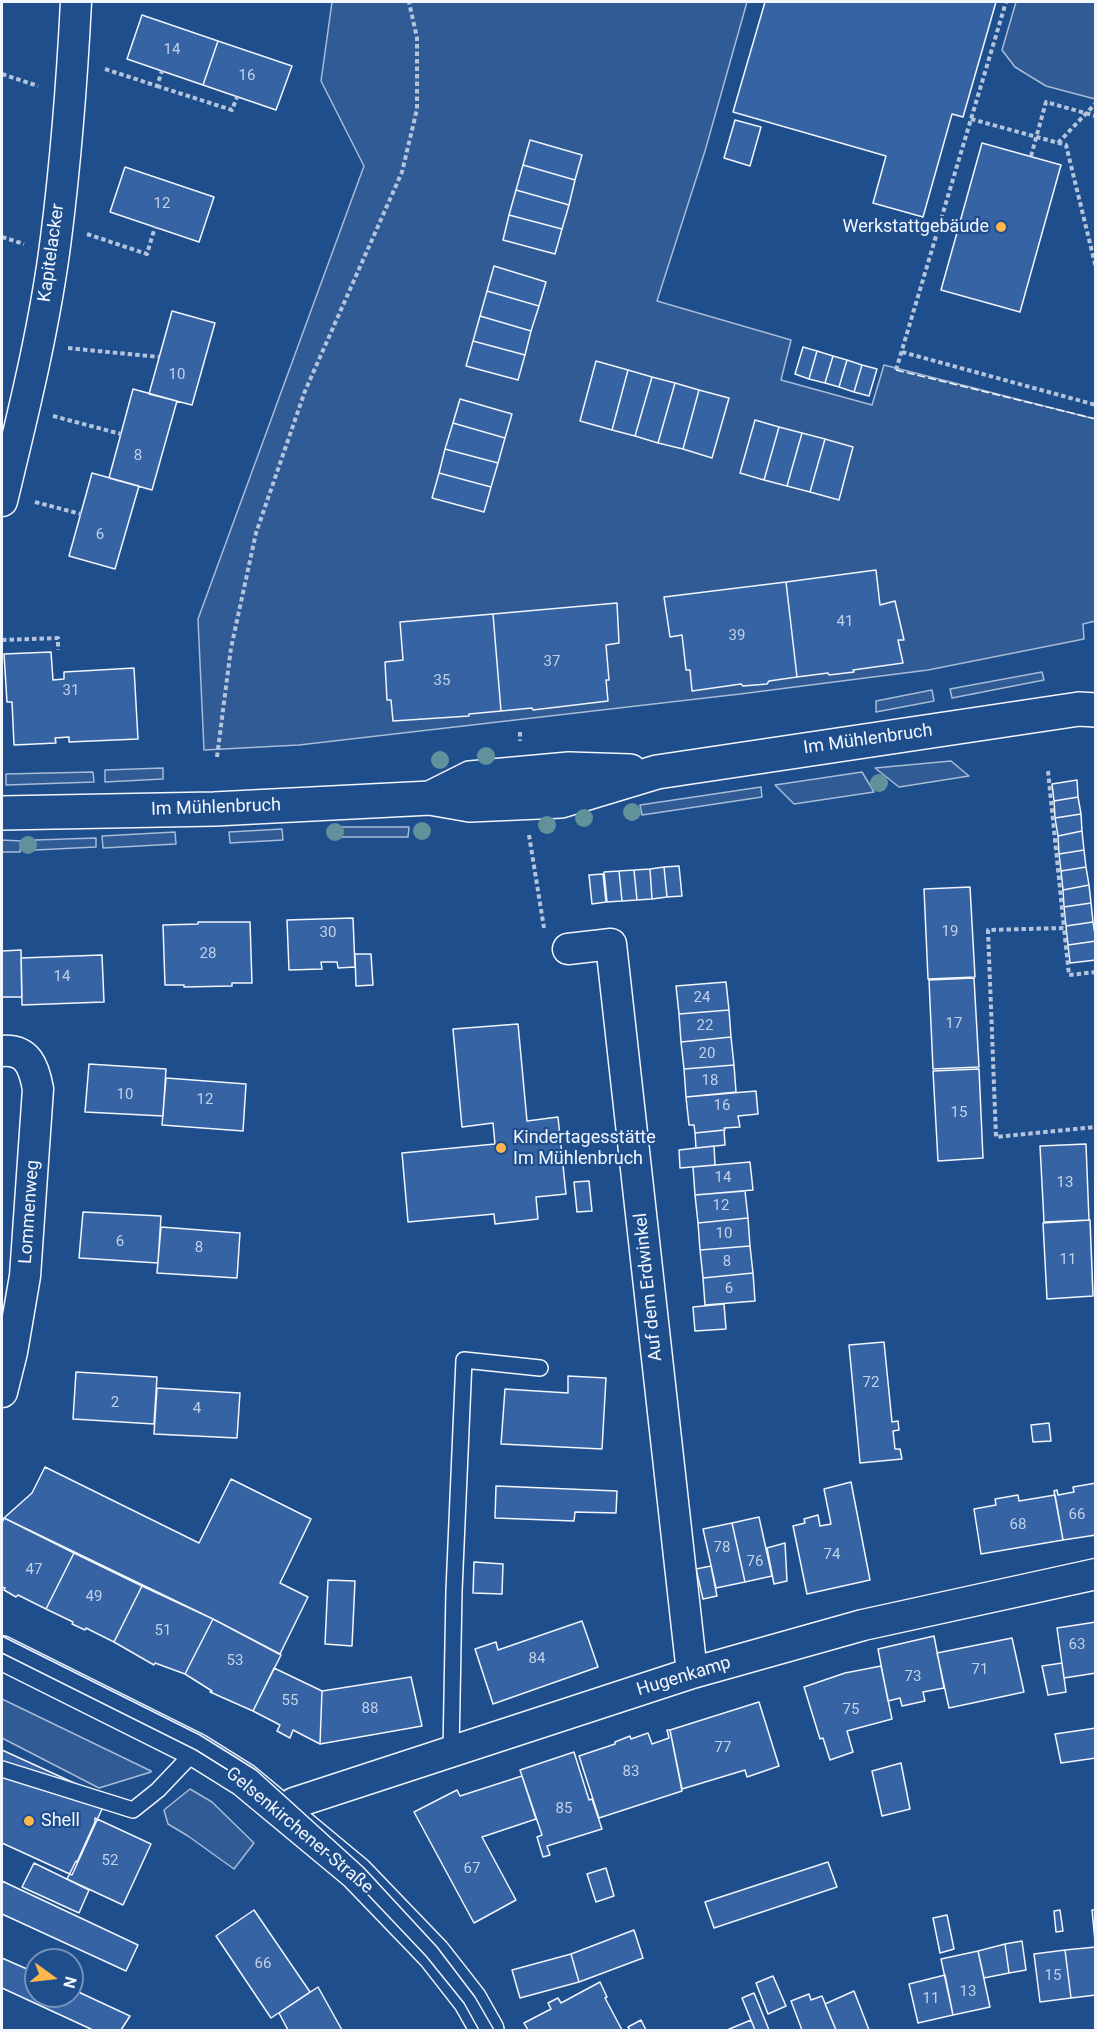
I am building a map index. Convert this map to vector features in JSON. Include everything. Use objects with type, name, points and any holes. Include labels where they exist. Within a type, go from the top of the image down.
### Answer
[{"type":"main road","name":"Im Mühlenbruch","points":[[2,813],[214,809],[430,798],[470,805],[523,789],[561,801],[657,772],[1090,706]]},
{"type":"main road","name":"Gelsenkirchener Straße","points":[[2,1653],[196,1750],[244,1780],[356,1873],[434,1954],[470,2000],[487,2031]]},
{"type":"street","name":"Kapitelacker","points":[[2,497],[37,345],[57,224],[76,2]]},
{"type":"street","name":"Auf dem Erdwinkel","points":[[568,949],[610,944],[692,1673]]},
{"type":"street","name":"Lommenweg","points":[[2,1051],[23,1055],[34,1069],[38,1089],[26,1276],[2,1392]]},
{"type":"street","name":"Hugenkamp","points":[[284,1813],[294,1803],[692,1673],[863,1625],[1095,1574]]},
{"type":"lane","points":[[451,1752],[454,1591],[464,1360],[540,1368]]},
{"type":"lane","points":[[2,1769],[133,1810],[158,1790],[196,1750]]},
{"type":"path","points":[[217,757],[231,648],[256,532],[305,391],[402,172],[417,109],[417,38],[409,2]]},
{"type":"path","points":[[896,370],[1006,2]]},
{"type":"path","points":[[73,58],[232,110],[237,97]]},
{"type":"path","points":[[158,86],[162,71]]},
{"type":"path","points":[[1031,156],[1046,102],[1095,116]]},
{"type":"path","points":[[1058,143],[1095,103]]},
{"type":"path","points":[[971,119],[1066,145],[1095,268]]},
{"type":"path","points":[[57,224],[147,254],[155,227]]},
{"type":"path","points":[[37,345],[159,357]]},
{"type":"path","points":[[902,352],[1095,405]]},
{"type":"path","points":[[23,408],[121,434]]},
{"type":"path","points":[[2,497],[81,514]]},
{"type":"path","points":[[2,640],[58,638],[58,650]]},
{"type":"path","points":[[520,732],[523,789],[547,951],[568,949]]},
{"type":"path","points":[[1048,771],[1069,975],[1095,972]]},
{"type":"path","points":[[1064,927],[988,930],[996,1137],[1095,1127]]},
{"type":"shaded area","points":[[332,2],[747,2],[705,151],[657,301],[791,340],[781,380],[872,405],[884,365],[1095,419],[1095,621],[1083,624],[1084,639],[928,670],[740,694],[299,745],[204,750],[198,619],[364,166],[321,81]]},
{"type":"shaded area","points":[[1016,2],[1095,2],[1095,99],[1046,86],[1015,67],[1002,50]]},
{"type":"shaded area","points":[[1042,672],[1044,680],[952,698],[950,689]]},
{"type":"shaded area","points":[[932,690],[934,701],[876,712],[876,701]]},
{"type":"shaded area","points":[[951,761],[969,776],[899,787],[875,768]]},
{"type":"shaded area","points":[[163,768],[163,779],[105,782],[105,770]]},
{"type":"shaded area","points":[[93,772],[94,782],[6,785],[6,774]]},
{"type":"shaded area","points":[[862,772],[874,792],[794,804],[775,785]]},
{"type":"shaded area","points":[[761,787],[762,797],[642,815],[640,805]]},
{"type":"shaded area","points":[[341,827],[409,827],[408,837],[341,837]]},
{"type":"shaded area","points":[[282,829],[283,840],[230,843],[229,832]]},
{"type":"shaded area","points":[[175,832],[176,844],[103,848],[102,836]]},
{"type":"shaded area","points":[[96,838],[96,847],[35,850],[35,840]]},
{"type":"shaded area","points":[[2,840],[21,841],[20,852],[2,852]]},
{"type":"shaded area","points":[[2,1699],[151,1772],[99,1788],[2,1738]]},
{"type":"shaded area","points":[[190,1789],[212,1802],[254,1843],[234,1869],[168,1824],[164,1810]]},
{"type":"building","points":[[765,2],[996,2],[963,117],[952,114],[923,217],[873,203],[886,156],[733,112]]},
{"type":"building","points":[[142,15],[218,41],[203,85],[127,59]]},
{"type":"building","points":[[218,41],[292,66],[276,110],[203,85]]},
{"type":"building","points":[[735,120],[761,127],[750,166],[724,158]]},
{"type":"building","points":[[530,140],[582,155],[575,180],[523,165]]},
{"type":"building","name":"Werkstattgebäude","points":[[982,143],[1061,165],[1020,312],[941,290]]},
{"type":"building","points":[[523,165],[575,180],[569,205],[516,190]]},
{"type":"building","points":[[125,167],[214,197],[199,242],[110,212]]},
{"type":"building","points":[[516,190],[569,205],[562,229],[509,215]]},
{"type":"building","points":[[509,215],[562,229],[555,254],[503,240]]},
{"type":"building","points":[[494,266],[546,282],[539,306],[487,291]]},
{"type":"building","points":[[487,291],[539,306],[531,331],[480,316]]},
{"type":"building","points":[[172,311],[215,323],[192,405],[149,394]]},
{"type":"building","points":[[480,316],[531,331],[525,355],[473,341]]},
{"type":"building","points":[[473,341],[525,355],[518,380],[466,366]]},
{"type":"building","points":[[803,347],[817,351],[809,379],[795,374]]},
{"type":"building","points":[[817,351],[833,356],[825,383],[809,379]]},
{"type":"building","points":[[833,356],[847,360],[839,387],[825,383]]},
{"type":"building","points":[[847,360],[862,365],[854,392],[839,387]]},
{"type":"building","points":[[596,361],[628,370],[612,430],[580,421]]},
{"type":"building","points":[[862,365],[877,369],[869,396],[854,392]]},
{"type":"building","points":[[628,370],[652,377],[635,436],[612,430]]},
{"type":"building","points":[[652,377],[675,383],[658,443],[635,436]]},
{"type":"building","points":[[675,383],[699,390],[683,449],[658,443]]},
{"type":"building","points":[[133,389],[177,401],[152,490],[109,478]]},
{"type":"building","points":[[699,390],[729,398],[712,458],[683,449]]},
{"type":"building","points":[[460,399],[512,414],[505,438],[453,423]]},
{"type":"building","points":[[755,420],[779,427],[764,480],[740,473]]},
{"type":"building","points":[[453,423],[505,438],[498,463],[445,449]]},
{"type":"building","points":[[779,427],[802,433],[787,486],[764,480]]},
{"type":"building","points":[[802,433],[825,439],[810,492],[787,486]]},
{"type":"building","points":[[825,439],[853,447],[839,500],[810,492]]},
{"type":"building","points":[[445,449],[498,463],[491,487],[439,473]]},
{"type":"building","points":[[92,473],[139,486],[115,569],[69,556]]},
{"type":"building","points":[[439,473],[491,487],[484,512],[432,498]]},
{"type":"building","points":[[876,570],[880,605],[895,601],[904,640],[898,640],[903,663],[853,670],[854,672],[797,677],[786,582]]},
{"type":"building","points":[[786,582],[797,677],[769,681],[767,684],[743,686],[741,684],[692,691],[690,670],[686,670],[682,635],[670,637],[664,597]]},
{"type":"building","points":[[617,603],[619,643],[606,645],[608,701],[533,710],[532,708],[501,711],[493,614]]},
{"type":"building","points":[[493,614],[501,711],[469,714],[469,716],[393,721],[391,700],[387,700],[385,662],[403,660],[400,622]]},
{"type":"building","points":[[51,652],[53,680],[64,679],[64,672],[134,668],[138,739],[69,742],[69,737],[55,738],[56,743],[14,745],[12,702],[7,702],[4,654]]},
{"type":"building","points":[[1077,780],[1078,797],[1054,801],[1052,784]]},
{"type":"building","points":[[1078,797],[1081,814],[1055,818],[1054,801]]},
{"type":"building","points":[[1081,814],[1082,831],[1058,836],[1055,818]]},
{"type":"building","points":[[1082,831],[1084,850],[1059,854],[1058,836]]},
{"type":"building","points":[[1084,850],[1086,867],[1061,871],[1059,854]]},
{"type":"building","points":[[679,866],[682,896],[667,897],[664,867]]},
{"type":"building","points":[[664,867],[667,897],[652,899],[650,869]]},
{"type":"building","points":[[1086,867],[1089,885],[1063,890],[1061,871]]},
{"type":"building","points":[[650,869],[652,899],[637,900],[634,870]]},
{"type":"building","points":[[634,870],[637,900],[622,901],[619,871]]},
{"type":"building","points":[[619,871],[622,901],[607,902],[604,872]]},
{"type":"building","points":[[603,874],[606,902],[592,904],[589,875]]},
{"type":"building","points":[[1089,885],[1091,903],[1064,907],[1063,890]]},
{"type":"building","points":[[970,887],[975,977],[928,979],[924,889]]},
{"type":"building","points":[[1091,903],[1093,922],[1066,926],[1064,907]]},
{"type":"building","points":[[353,918],[355,967],[338,968],[337,962],[321,962],[322,969],[289,970],[287,920]]},
{"type":"building","points":[[198,922],[250,922],[252,983],[232,983],[232,986],[165,985],[163,925],[198,924]]},
{"type":"building","points":[[1093,922],[1096,941],[1068,945],[1066,926]]},
{"type":"building","points":[[1096,941],[1096,960],[1070,963],[1068,945]]},
{"type":"building","points":[[21,950],[22,997],[2,997],[2,951]]},
{"type":"building","points":[[355,954],[371,954],[373,985],[356,986]]},
{"type":"building","points":[[102,955],[104,1002],[22,1005],[21,958]]},
{"type":"building","points":[[974,978],[979,1067],[933,1069],[929,980]]},
{"type":"building","points":[[726,982],[729,1010],[679,1014],[676,986]]},
{"type":"building","points":[[729,1010],[731,1037],[681,1042],[679,1014]]},
{"type":"building","points":[[518,1024],[527,1121],[558,1117],[566,1194],[536,1197],[538,1219],[495,1224],[494,1214],[408,1222],[402,1153],[495,1144],[493,1123],[462,1127],[453,1029]]},
{"type":"building","points":[[731,1037],[734,1065],[684,1069],[681,1042]]},
{"type":"building","points":[[89,1064],[166,1069],[163,1116],[85,1112]]},
{"type":"building","points":[[734,1065],[736,1092],[686,1097],[684,1069]]},
{"type":"building","points":[[979,1069],[983,1158],[938,1161],[933,1071]]},
{"type":"building","points":[[166,1078],[246,1084],[243,1131],[162,1125]]},
{"type":"building","points":[[756,1091],[758,1114],[738,1116],[740,1127],[695,1133],[694,1125],[689,1125],[686,1097]]},
{"type":"building","points":[[724,1130],[725,1145],[696,1148],[695,1133]]},
{"type":"building","points":[[1086,1144],[1089,1220],[1044,1222],[1040,1146]]},
{"type":"building","points":[[714,1146],[715,1165],[680,1168],[679,1150]]},
{"type":"building","points":[[750,1162],[753,1190],[695,1195],[693,1167]]},
{"type":"building","points":[[589,1181],[592,1211],[577,1212],[574,1182]]},
{"type":"building","points":[[745,1191],[748,1218],[698,1223],[695,1195]]},
{"type":"building","points":[[83,1212],[161,1216],[158,1263],[79,1258]]},
{"type":"building","points":[[748,1218],[750,1246],[700,1250],[698,1223]]},
{"type":"building","points":[[1090,1220],[1093,1296],[1047,1299],[1043,1223]]},
{"type":"building","points":[[161,1227],[240,1233],[237,1278],[157,1273]]},
{"type":"building","points":[[750,1246],[753,1273],[703,1278],[700,1250]]},
{"type":"building","points":[[753,1273],[755,1301],[705,1305],[703,1278]]},
{"type":"building","points":[[724,1304],[726,1329],[695,1331],[693,1307]]},
{"type":"building","points":[[884,1342],[892,1422],[898,1421],[899,1430],[893,1431],[895,1449],[900,1449],[902,1459],[860,1463],[849,1345]]},
{"type":"building","points":[[76,1372],[157,1377],[154,1424],[73,1419]]},
{"type":"building","points":[[568,1376],[606,1378],[602,1449],[501,1444],[505,1389],[568,1393]]},
{"type":"building","points":[[157,1388],[240,1393],[237,1438],[154,1434]]},
{"type":"building","points":[[1049,1423],[1051,1441],[1033,1442],[1031,1425]]},
{"type":"building","points":[[45,1467],[199,1543],[231,1479],[311,1519],[280,1583],[308,1597],[280,1654],[4,1518],[32,1493]]},
{"type":"building","points":[[851,1482],[870,1580],[807,1594],[793,1526],[805,1523],[804,1519],[818,1515],[820,1526],[831,1524],[824,1489]]},
{"type":"building","points":[[1096,1483],[1096,1535],[1063,1540],[1054,1491],[1057,1490],[1058,1495],[1074,1492],[1073,1487]]},
{"type":"building","points":[[496,1486],[617,1491],[616,1513],[575,1512],[574,1521],[495,1518]]},
{"type":"building","points":[[1018,1495],[1019,1501],[1055,1495],[1063,1540],[981,1554],[974,1509],[996,1505],[995,1499]]},
{"type":"building","points":[[759,1517],[772,1576],[745,1582],[732,1523]]},
{"type":"building","points":[[4,1518],[74,1553],[46,1609],[18,1595],[16,1597],[2,1587],[2,1523]]},
{"type":"building","points":[[732,1523],[745,1582],[716,1588],[703,1529]]},
{"type":"building","points":[[785,1543],[787,1581],[774,1584],[767,1548]]},
{"type":"building","points":[[74,1553],[142,1586],[114,1642],[86,1628],[85,1630],[72,1624],[73,1622],[46,1609]]},
{"type":"building","points":[[474,1562],[503,1564],[502,1594],[473,1593]]},
{"type":"building","points":[[711,1566],[717,1596],[703,1599],[696,1569]]},
{"type":"building","points":[[328,1580],[355,1581],[352,1646],[325,1644]]},
{"type":"building","points":[[142,1586],[213,1619],[185,1674],[155,1663],[154,1665],[114,1642]]},
{"type":"building","points":[[213,1619],[281,1655],[253,1711],[210,1692],[212,1691],[185,1674]]},
{"type":"building","points":[[582,1621],[598,1667],[493,1704],[475,1649],[496,1642],[498,1650]]},
{"type":"building","points":[[1096,1622],[1096,1673],[1064,1678],[1057,1628]]},
{"type":"building","points":[[934,1636],[944,1688],[923,1692],[925,1701],[902,1706],[900,1698],[888,1701],[878,1649]]},
{"type":"building","points":[[1012,1638],[1024,1692],[949,1708],[937,1653]]},
{"type":"building","points":[[1062,1663],[1066,1692],[1048,1695],[1042,1666]]},
{"type":"building","points":[[881,1666],[892,1719],[847,1731],[853,1752],[830,1760],[823,1738],[820,1739],[804,1687],[845,1673]]},
{"type":"building","points":[[274,1668],[322,1691],[320,1744],[293,1730],[290,1738],[277,1731],[280,1725],[253,1711]]},
{"type":"building","points":[[411,1677],[422,1726],[320,1744],[322,1691]]},
{"type":"building","points":[[759,1702],[779,1766],[747,1777],[745,1770],[682,1789],[670,1730]]},
{"type":"building","points":[[1096,1728],[1096,1758],[1061,1763],[1055,1734]]},
{"type":"building","points":[[667,1730],[670,1730],[682,1791],[599,1818],[579,1756],[615,1744],[630,1736],[631,1739],[648,1733],[652,1744],[669,1738]]},
{"type":"building","points":[[2,1750],[107,1798],[72,1875],[2,1843]]},
{"type":"building","points":[[574,1752],[589,1800],[592,1799],[602,1829],[547,1846],[550,1855],[543,1857],[537,1837],[542,1835],[520,1770]]},
{"type":"building","points":[[901,1763],[910,1809],[882,1816],[872,1771]]},
{"type":"building","points":[[522,1776],[536,1819],[482,1837],[516,1900],[474,1923],[414,1812],[457,1790],[460,1796]]},
{"type":"building","points":[[95,1818],[151,1844],[123,1905],[67,1879],[77,1862]]},
{"type":"building","points":[[828,1862],[837,1887],[714,1928],[705,1902]]},
{"type":"building","points":[[34,1863],[89,1890],[79,1913],[22,1887]]},
{"type":"building","points":[[606,1868],[614,1896],[596,1902],[587,1874]]},
{"type":"building","points":[[2,1881],[138,1945],[126,1971],[84,1952],[84,1948],[76,1948],[2,1914]]},
{"type":"building","points":[[254,1910],[310,1992],[271,2018],[216,1936]]},
{"type":"building","points":[[1060,1910],[1063,1931],[1056,1932],[1054,1911]]},
{"type":"building","points":[[1092,1910],[1096,1910],[1095,1941]]},
{"type":"building","points":[[947,1915],[954,1949],[940,1953],[933,1918]]},
{"type":"building","points":[[634,1930],[643,1958],[579,1982],[571,1954]]},
{"type":"building","points":[[1022,1941],[1026,1970],[1009,1973],[1005,1944]]},
{"type":"building","points":[[1005,1944],[1009,1973],[984,1978],[978,1951]]},
{"type":"building","points":[[1096,1947],[1096,1995],[1071,1998],[1065,1950]]},
{"type":"building","points":[[1065,1950],[1071,1998],[1040,2002],[1034,1954]]},
{"type":"building","points":[[978,1951],[990,2007],[953,2015],[941,1959]]},
{"type":"building","points":[[571,1954],[579,1982],[520,1998],[512,1970]]},
{"type":"building","points":[[2,1958],[24,1968],[24,1998],[2,1988]]},
{"type":"building","points":[[945,1975],[953,2015],[918,2023],[909,1984]]},
{"type":"building","points":[[773,1976],[786,2006],[768,2014],[756,1983]]},
{"type":"building","points":[[600,1982],[607,1997],[605,1998],[622,2030],[528,2030],[524,2023],[551,2009],[548,2003],[558,1998],[561,2003]]},
{"type":"building","points":[[318,1987],[342,2030],[288,2030],[279,2013]]},
{"type":"building","points":[[854,1991],[869,2030],[836,2030],[825,2004]]},
{"type":"building","points":[[754,1993],[769,2030],[755,2030],[742,1998]]},
{"type":"building","points":[[809,1994],[811,2000],[822,1996],[836,2030],[802,2030],[791,2001]]},
{"type":"building","points":[[84,1995],[130,2016],[121,2030],[93,2030],[45,2008],[84,2008]]},
{"type":"building","points":[[641,2020],[646,2030],[630,2030],[628,2027]]},
{"type":"building","points":[[751,2020],[755,2030],[727,2030]]},
{"type":"tram line","points":[[2,1636],[200,1735],[256,1770],[364,1868],[437,1947],[475,1997],[494,2030]]},
{"type":"tram line","points":[[2,1653],[196,1750],[244,1780],[284,1813],[355,1881],[426,1956],[464,2003],[479,2030]]},
{"type":"fence","points":[[896,370],[1096,419]]},
{"type":"place","name":"Werkstattgebäude","points":[[1001,227]]},
{"type":"place","name":"Kindertagesstätte Im Mühlenbruch","points":[[501,1148]]},
{"type":"place","name":"Shell","points":[[29,1821]]}]
